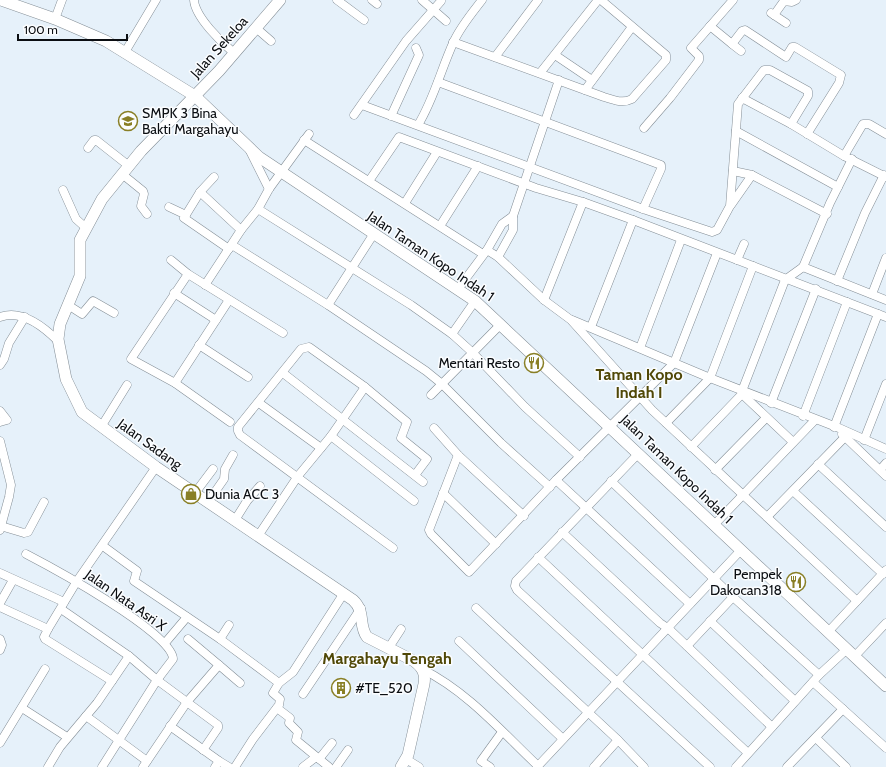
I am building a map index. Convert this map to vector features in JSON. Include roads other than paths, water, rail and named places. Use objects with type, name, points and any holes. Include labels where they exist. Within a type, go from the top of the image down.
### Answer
[{"type":"main road","name":"Jalan Sekeloa","points":[[195,96],[280,0]]},
{"type":"main road","name":"Jalan Taman Kopo Indah 1","points":[[8,1],[94,34],[195,96],[259,157],[283,171],[373,235],[458,289],[474,301],[501,324],[886,686]]},
{"type":"main road","name":"Jalan Sadang","points":[[195,96],[125,170],[102,199],[85,227],[78,248],[80,276],[60,324],[58,341],[66,378],[78,406],[101,427],[156,467],[344,593],[360,608]]},
{"type":"main road","points":[[360,608],[365,635],[374,642],[414,660],[425,674],[424,684],[403,763]]},
{"type":"street","points":[[55,19],[62,0]]},
{"type":"street","points":[[125,52],[156,0]]},
{"type":"street","points":[[194,0],[216,38],[234,53]]},
{"type":"street","points":[[336,0],[364,20]]},
{"type":"street","points":[[422,0],[446,22]]},
{"type":"street","points":[[418,125],[438,82],[453,42],[459,31],[482,0]]},
{"type":"street","points":[[495,57],[538,0]]},
{"type":"street","points":[[453,42],[623,103],[632,99],[666,60],[665,53],[599,0],[540,73]]},
{"type":"street","points":[[644,128],[670,98],[698,60],[699,56],[691,48],[731,0]]},
{"type":"street","points":[[786,23],[772,14],[784,1],[792,2],[796,0]]},
{"type":"street","points":[[354,115],[406,41],[440,1]]},
{"type":"street","points":[[710,26],[741,50]]},
{"type":"street","points":[[585,90],[632,27]]},
{"type":"street","points":[[256,28],[271,41]]},
{"type":"street","points":[[732,44],[742,31],[745,30],[786,57],[792,47],[794,47],[841,75],[839,83],[807,134]]},
{"type":"street","points":[[391,116],[419,55],[416,48]]},
{"type":"street","points":[[555,55],[592,80]]},
{"type":"street","points":[[730,206],[736,131],[736,110],[742,98],[766,69],[808,91],[808,96],[791,124]]},
{"type":"street","points":[[498,257],[513,230],[513,216],[525,183],[544,120],[559,80]]},
{"type":"street","points":[[438,82],[544,120],[661,165],[661,169],[643,209]]},
{"type":"street","points":[[742,98],[791,124],[848,158],[885,176],[865,212],[837,281]]},
{"type":"street","points":[[362,105],[643,209],[714,232],[752,175]]},
{"type":"street","points":[[691,447],[742,392],[785,280],[803,267],[838,188],[848,158],[863,124],[869,124],[886,134]]},
{"type":"street","points":[[736,131],[838,188]]},
{"type":"street","points":[[369,181],[399,136],[437,152],[634,220],[681,240],[886,317]]},
{"type":"street","points":[[205,285],[241,230],[258,209],[269,189],[307,137],[369,181],[440,226],[485,252],[498,257],[544,300],[571,320],[639,396],[666,423],[857,601]]},
{"type":"street","points":[[88,148],[94,140],[98,141],[125,170],[143,191],[141,206],[147,214]]},
{"type":"street","points":[[248,146],[269,189]]},
{"type":"street","points":[[405,203],[437,152]]},
{"type":"street","points":[[440,226],[478,166]]},
{"type":"street","points":[[733,171],[752,175],[827,214]]},
{"type":"street","points":[[214,177],[200,192],[185,219],[328,305],[442,384],[501,443],[550,487]]},
{"type":"street","points":[[63,190],[76,219],[85,227]]},
{"type":"street","points":[[200,192],[241,230]]},
{"type":"street","points":[[544,300],[583,202]]},
{"type":"street","points":[[169,207],[186,215]]},
{"type":"street","points":[[258,209],[411,305],[452,334],[473,353],[525,407],[580,457]]},
{"type":"street","points":[[458,289],[485,252],[502,224],[513,216]]},
{"type":"street","points":[[591,327],[634,220]]},
{"type":"street","points":[[328,305],[373,235]]},
{"type":"street","points":[[640,348],[681,240]]},
{"type":"street","points":[[736,260],[744,244]]},
{"type":"street","points":[[458,455],[429,531],[468,572],[471,571],[524,516],[556,480],[639,396],[674,363],[717,253]]},
{"type":"street","points":[[872,294],[886,258]]},
{"type":"street","points":[[171,260],[188,274],[283,333]]},
{"type":"street","points":[[666,423],[710,378],[753,266]]},
{"type":"street","points":[[803,267],[886,300]]},
{"type":"street","points":[[188,274],[131,359],[175,383],[230,422]]},
{"type":"street","points":[[771,403],[816,290]]},
{"type":"street","points":[[174,293],[216,320]]},
{"type":"street","points":[[175,383],[229,300]]},
{"type":"street","points":[[68,305],[81,314],[93,301],[114,313]]},
{"type":"street","points":[[452,334],[474,301]]},
{"type":"street","points":[[803,416],[847,302]]},
{"type":"street","points":[[0,317],[14,314],[25,317],[58,341]]},
{"type":"street","points":[[836,427],[878,314]]},
{"type":"street","points":[[0,365],[4,359],[9,343],[25,317]]},
{"type":"street","points":[[571,320],[591,327],[742,392],[803,416],[836,427],[886,449]]},
{"type":"street","points":[[431,395],[501,324]]},
{"type":"street","points":[[199,345],[248,377]]},
{"type":"street","points":[[393,548],[238,431],[238,427],[259,403],[301,349],[309,347],[365,387],[407,423],[401,438],[427,459],[415,475]]},
{"type":"street","points":[[283,373],[423,482]]},
{"type":"street","points":[[864,440],[886,384]]},
{"type":"street","points":[[101,427],[127,385]]},
{"type":"street","points":[[258,536],[298,476],[331,436],[365,387]]},
{"type":"street","points":[[742,392],[766,418],[793,442]]},
{"type":"street","points":[[259,403],[321,448]]},
{"type":"street","points":[[0,411],[7,420],[0,422]]},
{"type":"street","points":[[715,470],[766,418]]},
{"type":"street","points":[[714,525],[815,420]]},
{"type":"street","points":[[836,427],[883,473],[886,463]]},
{"type":"street","points":[[434,428],[458,455],[524,516]]},
{"type":"street","points":[[331,436],[414,501]]},
{"type":"street","points":[[767,517],[845,437]]},
{"type":"street","points":[[0,441],[11,485],[10,497],[1,528],[28,532],[44,502]]},
{"type":"street","points":[[638,454],[538,557],[516,581],[515,586],[517,590],[710,767]]},
{"type":"street","points":[[208,502],[224,479],[225,468],[233,455]]},
{"type":"street","points":[[818,464],[886,527]]},
{"type":"street","points":[[112,681],[44,637],[77,582],[156,467]]},
{"type":"street","points":[[195,493],[213,469]]},
{"type":"street","points":[[556,480],[690,604]]},
{"type":"street","points":[[611,481],[733,597],[819,675]]},
{"type":"street","points":[[235,520],[247,501],[260,486]]},
{"type":"street","points":[[793,491],[884,572],[828,632]]},
{"type":"street","points":[[443,493],[496,544]]},
{"type":"street","points":[[562,532],[660,623],[668,628],[772,727]]},
{"type":"street","points":[[103,546],[137,572],[134,581],[220,639],[279,683]]},
{"type":"street","points":[[422,670],[442,679],[462,694],[537,766],[618,683],[741,550]]},
{"type":"street","name":"Jalan Nata Asri X","points":[[26,554],[77,582],[118,608],[165,643],[174,658],[157,680],[102,767]]},
{"type":"street","points":[[538,557],[748,753]]},
{"type":"street","points":[[0,573],[62,606],[219,726],[203,750]]},
{"type":"street","points":[[0,603],[13,580]]},
{"type":"street","points":[[235,767],[256,735],[277,708],[280,700],[273,692],[279,683],[293,672],[344,593]]},
{"type":"street","points":[[687,646],[733,597]]},
{"type":"street","points":[[0,607],[48,629]]},
{"type":"street","points":[[303,694],[360,608]]},
{"type":"street","points":[[476,608],[618,740],[644,767]]},
{"type":"street","points":[[165,643],[187,617]]},
{"type":"street","points":[[710,621],[795,701]]},
{"type":"street","points":[[220,639],[229,625]]},
{"type":"street","points":[[736,767],[819,675],[885,626]]},
{"type":"street","points":[[388,649],[401,628]]},
{"type":"street","points":[[0,639],[2,644],[0,650]]},
{"type":"street","points":[[188,639],[240,683]]},
{"type":"street","points":[[460,641],[563,739]]},
{"type":"street","points":[[48,767],[56,752],[86,716],[129,656]]},
{"type":"street","points":[[86,716],[119,739],[146,765],[187,702],[219,665]]},
{"type":"street","points":[[0,743],[45,669]]},
{"type":"street","points":[[813,682],[886,748]]},
{"type":"street","points":[[22,708],[67,737]]},
{"type":"street","points":[[277,708],[290,718],[289,724],[298,732],[296,740],[329,767]]},
{"type":"street","points":[[787,767],[843,709]]},
{"type":"street","points":[[170,726],[203,750],[217,764],[228,767]]},
{"type":"street","points":[[481,761],[502,732]]},
{"type":"street","points":[[816,738],[846,767]]},
{"type":"street","points":[[594,767],[618,740]]},
{"type":"street","points":[[303,767],[318,758],[332,743]]},
{"type":"street","points":[[336,767],[348,750]]},
{"type":"street","points":[[475,754],[481,761],[490,767]]},
{"type":"street","points":[[403,763],[418,767]]},
{"type":"place","name":"SMPK 3 Bina Bakti Margahayu","points":[[128,121]]},
{"type":"place","name":"Mentari Resto","points":[[534,363]]},
{"type":"place","name":"Dunia ACC 3","points":[[191,494]]},
{"type":"place","name":"Pempek Dakocan318","points":[[796,582]]},
{"type":"place","name":"#TE_520","points":[[341,688]]},
{"type":"district","name":"Taman Kopo Indah I","points":[[639,383]]},
{"type":"district","name":"Margahayu Tengah","points":[[387,658]]}]
